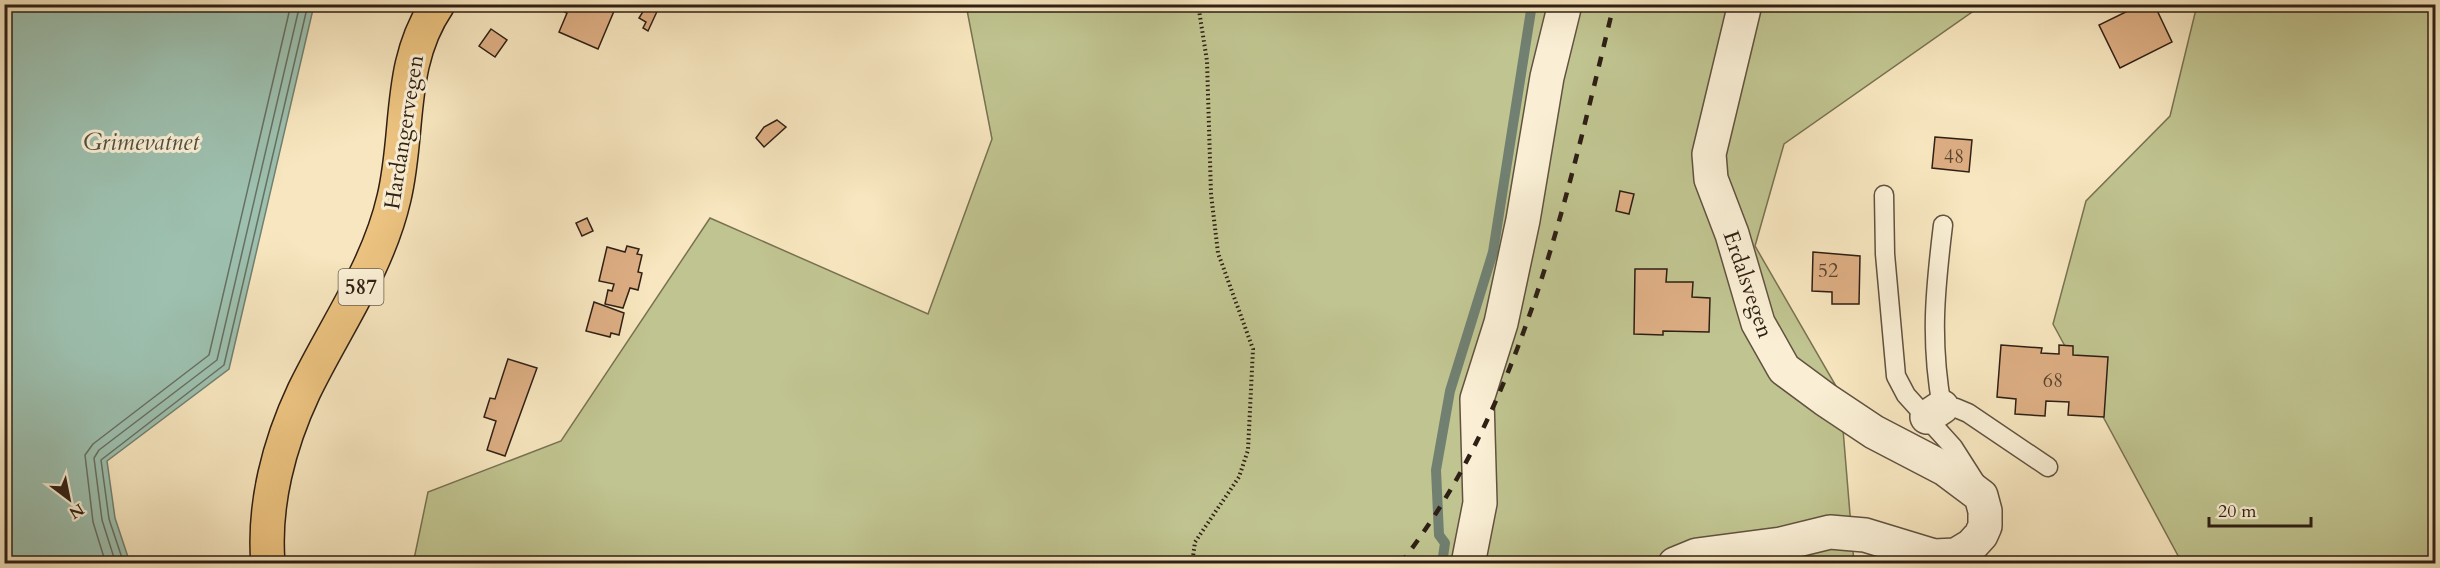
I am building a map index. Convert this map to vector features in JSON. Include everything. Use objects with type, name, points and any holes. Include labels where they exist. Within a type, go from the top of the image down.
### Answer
[{"type":"main road","name":"Hardangervegen","points":[[268,564],[269,503],[276,470],[303,394],[363,282],[386,230],[401,160],[408,76],[424,28],[438,4]]},
{"type":"street","points":[[1468,564],[1480,503],[1477,399],[1503,312],[1523,220],[1547,77],[1565,4]]},
{"type":"street","name":"Erdalsvegen","points":[[1745,4],[1709,154],[1711,179],[1732,234],[1758,323],[1784,369],[1874,432],[1945,469],[1981,496]]},
{"type":"street","points":[[1675,564],[1697,555],[1780,544],[1830,532],[1865,535],[1934,556],[1956,555],[1971,546],[1985,526],[1986,511],[1981,496]]},
{"type":"lane","points":[[1884,195],[1886,276],[1896,376],[1906,395],[1934,412],[1965,463],[1981,496]]},
{"type":"lane","points":[[1934,412],[1933,349],[1936,279],[1943,225]]},
{"type":"lane","points":[[1934,412],[1956,408],[1968,413],[2049,467]]},
{"type":"path","points":[[1192,564],[1195,542],[1239,477],[1248,450],[1253,348],[1218,253],[1211,194],[1206,61],[1198,4]]},
{"type":"green space","points":[[1966,4],[1972,12],[1784,144],[1755,246],[1840,393],[1854,563],[413,564],[428,492],[561,441],[710,218],[928,314],[992,139],[966,5]]},
{"type":"green space","points":[[2197,5],[2435,5],[2435,563],[2182,563],[2053,324],[2086,201],[2170,116]]},
{"type":"water","name":"Grimevatnet","points":[[4,5],[314,5],[229,369],[107,461],[115,518],[130,563],[5,563]]},
{"type":"building","points":[[565,4],[617,4],[598,49],[559,32],[567,13],[563,11]]},
{"type":"building","points":[[639,4],[660,5],[648,31],[643,28],[646,22],[639,18],[644,10],[638,8]]},
{"type":"building","points":[[2142,4],[2154,4],[2172,42],[2120,68],[2099,25]]},
{"type":"building","points":[[491,29],[507,40],[495,57],[479,46]]},
{"type":"building","points":[[777,120],[786,127],[764,147],[756,138],[764,127]]},
{"type":"building","points":[[1935,137],[1972,140],[1969,172],[1932,168]]},
{"type":"building","points":[[1620,191],[1634,194],[1629,214],[1616,211]]},
{"type":"building","points":[[587,218],[593,231],[582,236],[576,223]]},
{"type":"building","points":[[627,246],[639,249],[637,254],[642,255],[638,272],[642,273],[638,290],[630,288],[623,308],[605,304],[608,290],[612,291],[614,284],[599,281],[607,247],[625,252]]},
{"type":"building","points":[[1813,252],[1860,256],[1859,304],[1832,304],[1832,292],[1812,291]]},
{"type":"building","points":[[1635,269],[1667,269],[1666,282],[1693,282],[1692,297],[1710,298],[1709,332],[1663,331],[1663,335],[1634,334]]},
{"type":"building","points":[[594,302],[624,313],[619,335],[611,333],[610,337],[586,331]]},
{"type":"building","points":[[2001,345],[2042,348],[2041,353],[2059,354],[2059,345],[2073,346],[2073,355],[2108,357],[2104,417],[2068,415],[2069,402],[2046,401],[2045,416],[2015,414],[2016,399],[1997,397]]},
{"type":"building","points":[[508,359],[537,368],[505,456],[487,450],[496,421],[484,417],[490,398],[495,399]]},
{"type":"waterway","points":[[1442,564],[1445,543],[1439,535],[1436,470],[1450,391],[1493,252],[1532,4]]},
{"type":"railway","points":[[1400,564],[1443,502],[1479,437],[1510,368],[1536,296],[1558,223],[1614,4]]}]
